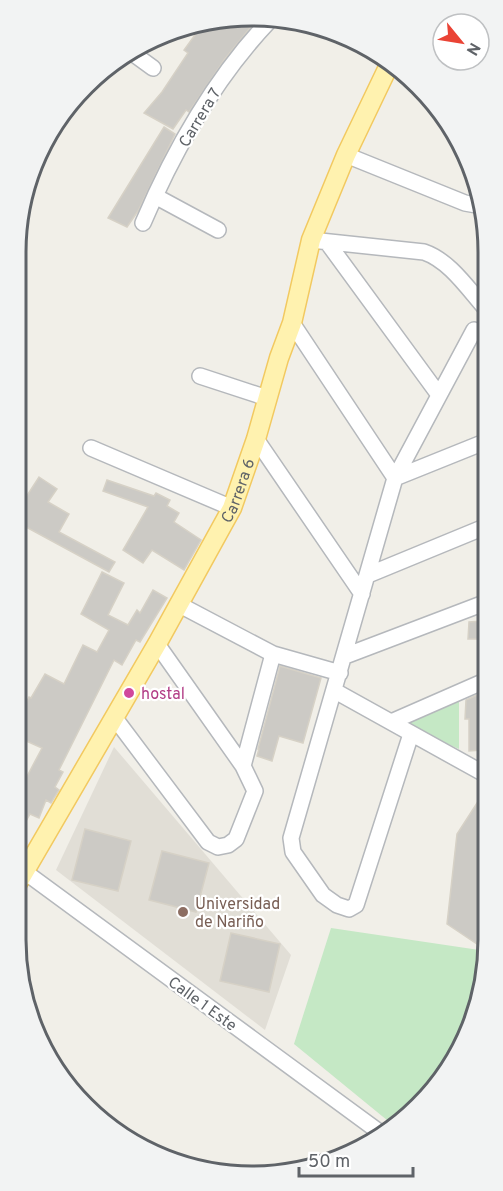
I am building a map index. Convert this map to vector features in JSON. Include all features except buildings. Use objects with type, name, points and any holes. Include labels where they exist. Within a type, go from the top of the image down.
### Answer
[{"type":"main road","name":"Carrera 6","points":[[26,870],[157,644],[232,508],[346,155],[387,70]]},
{"type":"street","name":"Carrera 7","points":[[143,223],[185,137],[220,81],[265,26]]},
{"type":"street","points":[[138,57],[153,68]]},
{"type":"street","points":[[346,155],[472,204]]},
{"type":"street","points":[[155,196],[218,230]]},
{"type":"street","points":[[319,241],[424,252],[435,256],[446,264],[478,300]]},
{"type":"street","points":[[319,241],[440,395]]},
{"type":"street","points":[[292,323],[395,478]]},
{"type":"street","points":[[411,734],[356,905],[349,909],[337,905],[323,895],[293,852],[291,838],[395,478],[474,330]]},
{"type":"street","points":[[200,376],[267,398]]},
{"type":"street","points":[[256,439],[362,594]]},
{"type":"street","points":[[395,478],[478,445]]},
{"type":"street","points":[[91,448],[232,508]]},
{"type":"street","points":[[368,575],[478,530]]},
{"type":"street","points":[[178,604],[273,654],[340,674]]},
{"type":"street","points":[[345,656],[478,605]]},
{"type":"street","points":[[114,717],[208,842],[218,847],[228,845],[236,839],[255,791],[243,766],[157,644]]},
{"type":"street","points":[[243,766],[273,654]]},
{"type":"street","points":[[391,722],[478,684]]},
{"type":"street","points":[[335,691],[478,771]]},
{"type":"street","name":"Calle 1 Este","points":[[26,873],[375,1129]]},
{"type":"shaded area","name":"Universidad de Nariño","points":[[114,747],[291,955],[265,1030],[56,870]]},
{"type":"green space","points":[[459,699],[459,749],[401,723]]},
{"type":"green space","points":[[331,928],[477,950],[470,998],[454,1039],[431,1077],[387,1120],[294,1044]]},
{"type":"place","name":"hostal","points":[[129,693]]},
{"type":"place","name":"Universidad de Nariño","points":[[183,912]]}]
